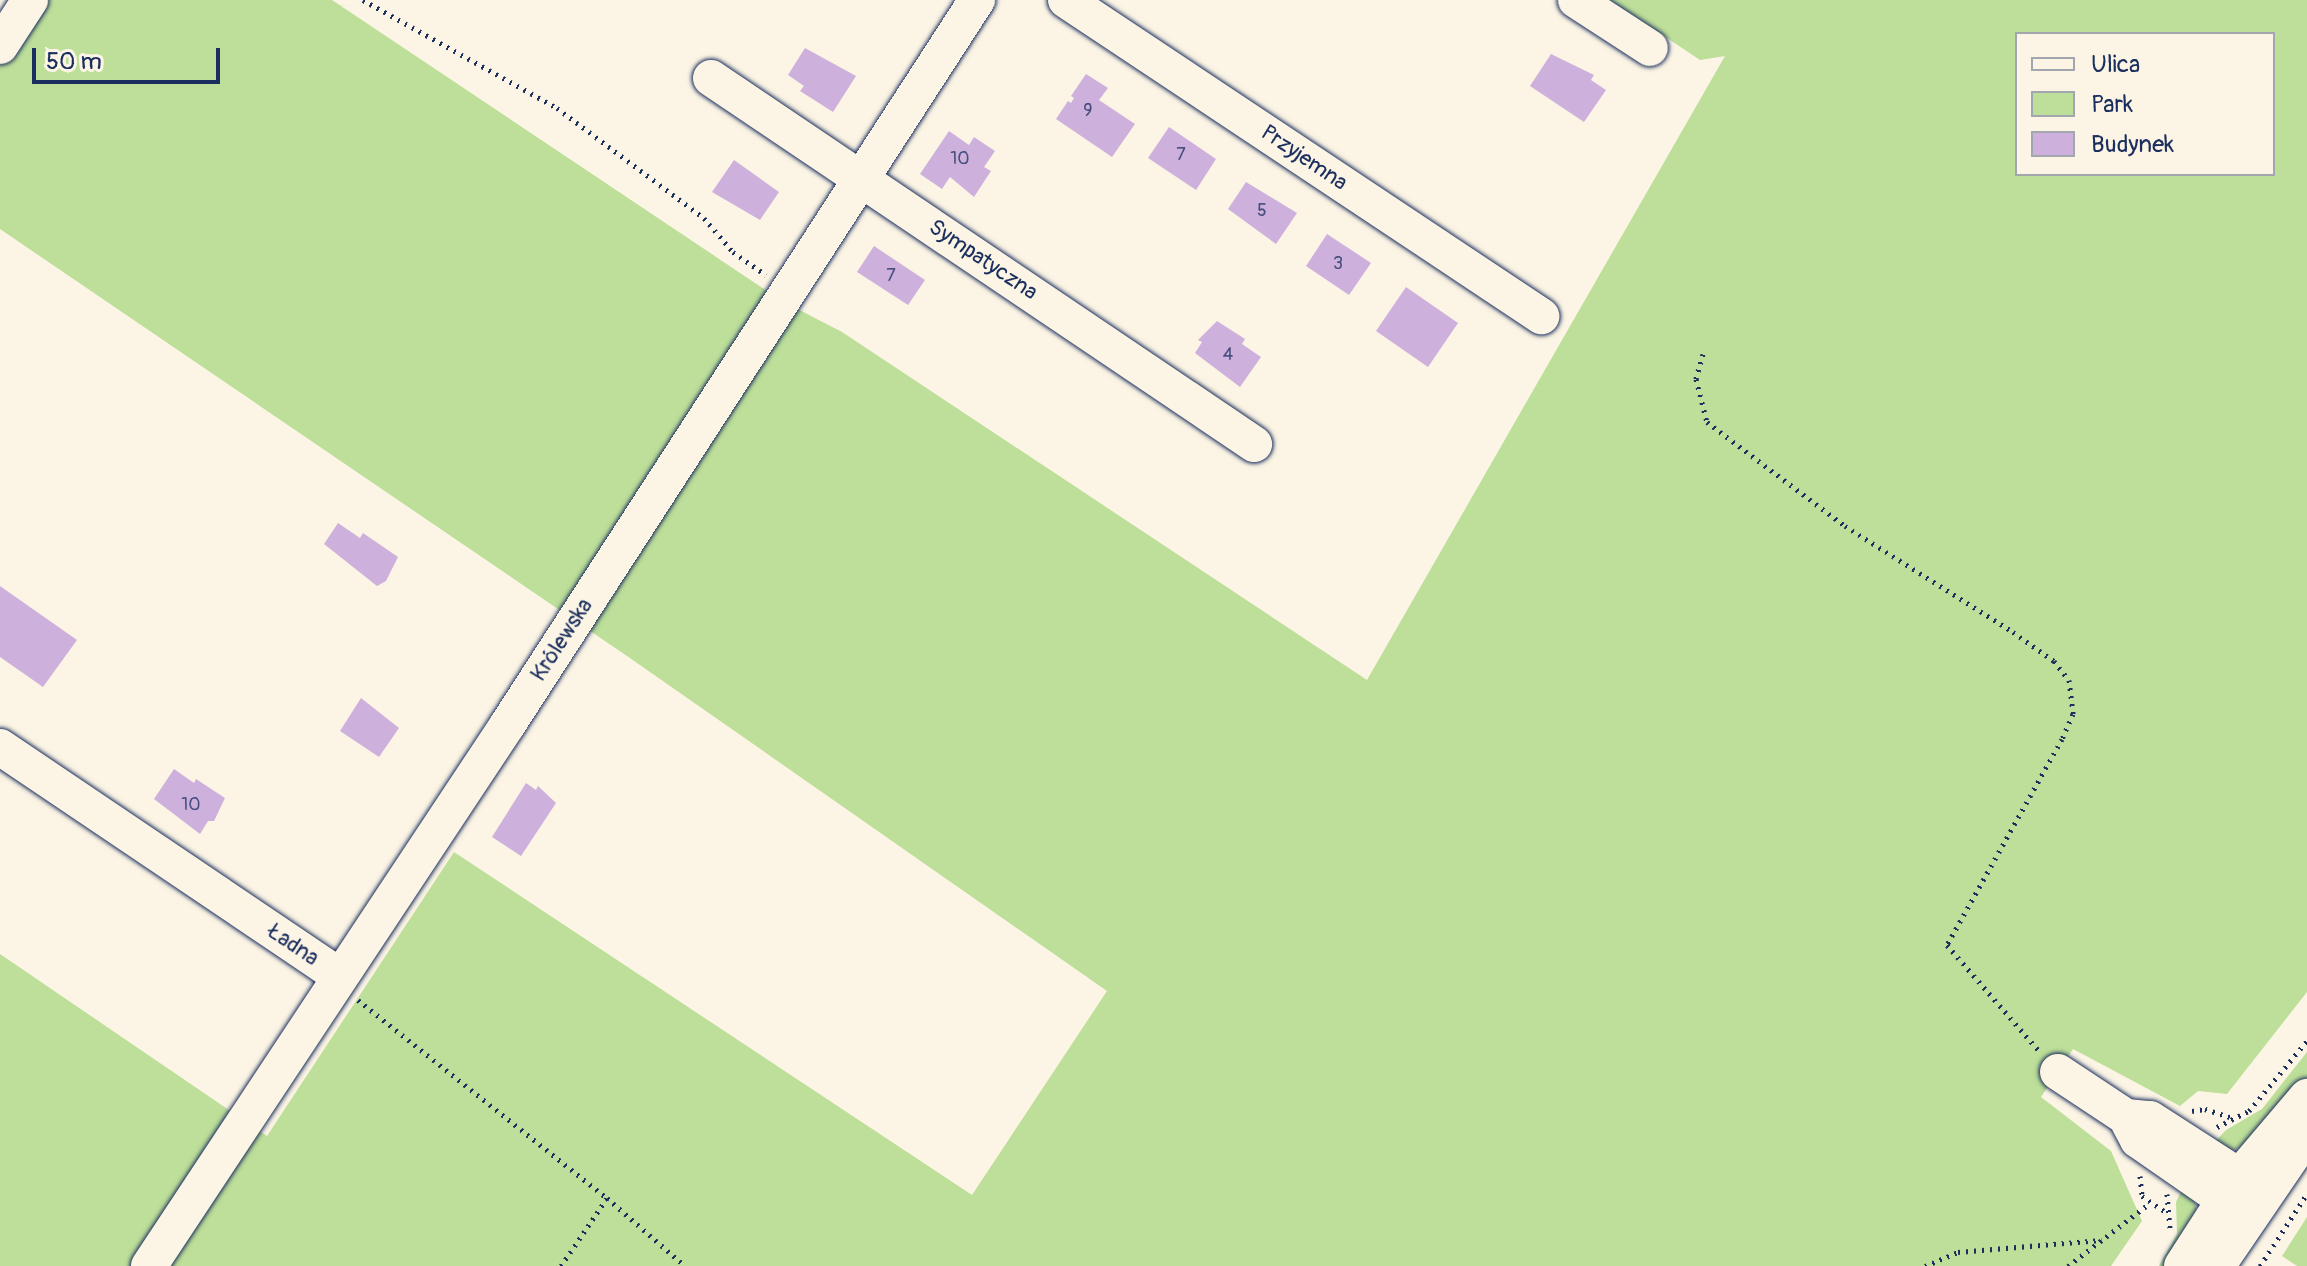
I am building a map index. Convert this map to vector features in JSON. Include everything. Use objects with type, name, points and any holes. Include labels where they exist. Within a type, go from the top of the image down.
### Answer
[{"type":"street","points":[[0,46],[30,0]]},
{"type":"street","name":"Królewska","points":[[339,976],[864,178],[977,0]]},
{"type":"street","name":"Przyjemna","points":[[1066,0],[1541,316]]},
{"type":"street","points":[[1576,0],[1650,48]]},
{"type":"street","name":"Sympatyczna","points":[[711,78],[864,178],[1254,444]]},
{"type":"street","name":"Ładna","points":[[0,747],[339,976],[149,1266]]},
{"type":"street","points":[[2058,1072],[2126,1117],[2150,1119],[2245,1197]]},
{"type":"street","points":[[2217,1266],[2245,1197],[2307,1097]]},
{"type":"street","points":[[2176,1252],[2245,1197],[2307,1134]]},
{"type":"path","points":[[363,0],[557,108],[704,218],[733,252],[788,292]]},
{"type":"path","points":[[1703,354],[1696,379],[1707,422],[1845,526],[2054,661],[2069,680],[2073,714],[2062,739],[1947,945],[2058,1072]]},
{"type":"path","points":[[339,976],[360,1002],[607,1198],[685,1266]]},
{"type":"path","points":[[2214,1129],[2249,1111],[2307,1041]]},
{"type":"path","points":[[2172,1182],[2166,1190],[2176,1252]]},
{"type":"path","points":[[2260,1266],[2307,1194]]},
{"type":"path","points":[[561,1266],[607,1198]]},
{"type":"path","points":[[2068,1266],[2150,1203]]},
{"type":"path","points":[[1925,1266],[1958,1252],[2102,1240]]},
{"type":"green space","points":[[30,0],[332,0],[782,301],[842,332],[1367,680],[1725,56],[1700,60],[1610,0],[2307,0],[2307,992],[2227,1094],[2198,1091],[2180,1106],[2073,1049],[2041,1097],[2111,1151],[2142,1221],[2111,1266],[0,1266],[0,954],[267,1136],[454,852],[972,1195],[1107,991],[627,656],[0,229],[0,46]]},
{"type":"green space","points":[[2307,1052],[2307,1082],[2243,1147],[2233,1150],[2211,1146],[2226,1130],[2262,1109]]},
{"type":"green space","points":[[2185,1183],[2193,1195],[2198,1217],[2173,1266],[2159,1266],[2177,1234],[2176,1202]]},
{"type":"green space","points":[[2307,1217],[2307,1266],[2297,1266],[2282,1256]]},
{"type":"building","points":[[805,48],[856,76],[833,112],[800,91],[804,86],[788,75]]},
{"type":"building","points":[[1551,54],[1594,75],[1591,80],[1606,90],[1584,122],[1530,86]]},
{"type":"building","points":[[1086,74],[1108,88],[1099,100],[1135,124],[1112,157],[1056,119],[1068,101],[1071,103],[1074,98],[1071,96]]},
{"type":"building","points":[[1169,127],[1216,159],[1196,190],[1148,158]]},
{"type":"building","points":[[949,131],[969,145],[974,137],[995,151],[984,167],[991,171],[974,197],[950,177],[942,189],[920,174]]},
{"type":"building","points":[[734,160],[779,192],[760,220],[712,192]]},
{"type":"building","points":[[1246,182],[1297,213],[1276,244],[1228,209]]},
{"type":"building","points":[[1327,234],[1371,263],[1349,295],[1306,266]]},
{"type":"building","points":[[874,246],[925,280],[908,305],[857,272]]},
{"type":"building","points":[[1406,287],[1458,323],[1428,367],[1376,331]]},
{"type":"building","points":[[1217,321],[1245,339],[1242,344],[1261,357],[1240,387],[1195,353],[1202,342],[1198,340]]},
{"type":"building","points":[[338,523],[360,538],[363,533],[398,557],[386,581],[377,586],[324,544]]},
{"type":"building","points":[[0,586],[77,640],[43,687],[0,657]]},
{"type":"building","points":[[361,698],[399,728],[379,757],[340,731]]},
{"type":"building","points":[[174,769],[225,798],[214,821],[208,821],[200,834],[154,799]]},
{"type":"building","points":[[526,783],[536,790],[538,786],[556,803],[521,856],[492,837]]}]
